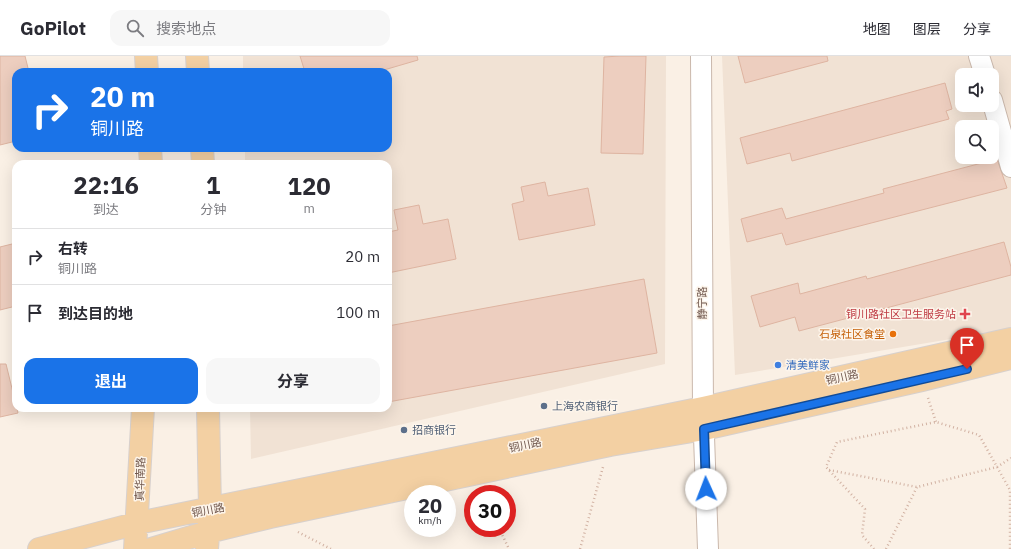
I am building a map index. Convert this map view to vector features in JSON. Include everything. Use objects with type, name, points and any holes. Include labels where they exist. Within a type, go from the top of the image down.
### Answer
[{"type":"main road","points":[[146,56],[147,68]]},
{"type":"main road","points":[[197,56],[198,68]]},
{"type":"main road","name":"铜川路","points":[[151,549],[208,540],[270,517],[610,445],[703,418],[1011,339]]},
{"type":"main road","name":"铜川路","points":[[39,549],[138,523],[703,418],[922,380],[1011,358]]},
{"type":"main road","name":"真华南路","points":[[135,549],[138,523],[143,412]]},
{"type":"main road","points":[[208,412],[210,510],[208,540]]},
{"type":"street","name":"静宁路","points":[[701,56],[703,418],[708,549]]},
{"type":"street","points":[[979,56],[983,68]]},
{"type":"street","points":[[995,112],[1011,166]]},
{"type":"path","points":[[874,549],[862,535],[864,509],[826,467],[837,442],[936,422],[979,435],[1010,490],[1010,549]]},
{"type":"path","points":[[580,549],[610,445]]},
{"type":"path","points":[[829,470],[917,487],[997,467],[1011,458]]},
{"type":"path","points":[[886,549],[917,487]]},
{"type":"path","points":[[503,537],[509,549]]},
{"type":"shaded area","points":[[243,56],[666,56],[665,364],[251,459],[250,412],[392,412],[392,160],[245,160],[245,152],[392,152],[392,68],[243,68]]},
{"type":"shaded area","points":[[722,56],[1011,56],[1011,329],[735,375]]},
{"type":"building","points":[[0,56],[25,56],[28,68],[12,68],[12,142],[0,145]]},
{"type":"building","points":[[300,56],[417,56],[418,60],[391,68],[304,68]]},
{"type":"building","points":[[646,56],[643,154],[601,153],[604,57]]},
{"type":"building","points":[[738,56],[827,56],[828,61],[745,83]]},
{"type":"building","points":[[945,83],[952,109],[946,111],[949,119],[792,161],[790,153],[747,164],[740,138]]},
{"type":"building","points":[[978,164],[999,164],[1007,188],[786,245],[782,233],[747,242],[741,219],[782,208],[786,219],[884,193],[883,189]]},
{"type":"building","points":[[545,182],[548,196],[588,188],[595,225],[519,240],[512,204],[524,201],[521,187]]},
{"type":"building","points":[[419,205],[423,224],[448,219],[456,259],[392,272],[392,231],[398,230],[394,210]]},
{"type":"building","points":[[1004,242],[1011,267],[1011,275],[799,331],[795,317],[760,327],[751,296],[798,283],[800,294],[866,276],[867,279]]},
{"type":"building","points":[[12,244],[12,307],[0,310],[0,247]]},
{"type":"building","points":[[644,279],[657,353],[392,401],[392,325]]},
{"type":"building","points":[[0,364],[6,364],[12,388],[12,412],[18,413],[0,417]]},
{"type":"place","name":"铜川路社区卫生服务站","points":[[965,314]]},
{"type":"place","name":"石泉社区食堂","points":[[893,334]]},
{"type":"place","name":"清美鲜家","points":[[778,365]]},
{"type":"place","name":"上海农商银行","points":[[544,406]]},
{"type":"place","name":"招商银行","points":[[404,430]]},
{"type":"route","points":[[706,489],[704,429],[967,369]]}]
